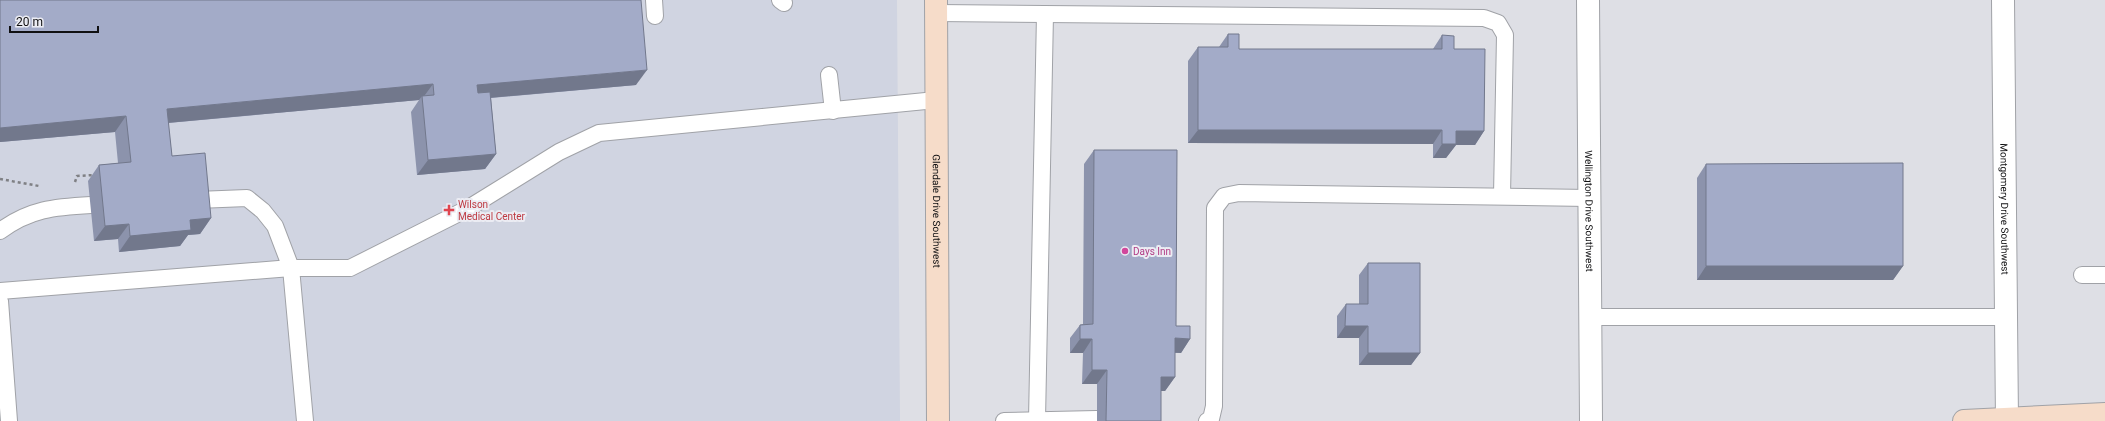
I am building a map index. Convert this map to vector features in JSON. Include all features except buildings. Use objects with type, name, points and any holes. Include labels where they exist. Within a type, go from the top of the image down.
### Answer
[{"type":"street","name":"Wellington Drive Southwest","points":[[1588,0],[1591,421]]},
{"type":"street","name":"Montgomery Drive Southwest","points":[[2003,0],[2007,419]]},
{"type":"street","name":"Glendale Drive Southwest","points":[[936,7],[938,421]]},
{"type":"street","points":[[1964,421],[2105,414]]},
{"type":"lane","points":[[936,7],[1045,14],[1484,18],[1498,23],[1504,35],[1502,196]]},
{"type":"lane","points":[[1037,420],[1045,14]]},
{"type":"lane","points":[[829,75],[833,111]]},
{"type":"lane","points":[[0,291],[292,268],[350,268],[467,210],[559,152],[599,133],[936,100]]},
{"type":"lane","points":[[1207,421],[1211,419],[1214,406],[1215,208],[1224,196],[1239,193],[1590,198]]},
{"type":"lane","points":[[197,200],[247,198],[263,211],[275,226],[292,268],[305,421]]},
{"type":"lane","points":[[0,231],[13,222],[36,211],[52,208],[91,205]]},
{"type":"lane","points":[[2082,275],[2105,275]]},
{"type":"lane","points":[[0,301],[9,421]]},
{"type":"lane","points":[[1591,317],[2006,317]]},
{"type":"lane","points":[[1004,421],[1097,419]]},
{"type":"shaded area","name":"Wilson Medical Center","points":[[0,0],[897,0],[900,421],[0,421]]},
{"type":"place","name":"Wilson Medical Center","points":[[449,210]]},
{"type":"place","name":"Days Inn","points":[[1125,251]]}]
